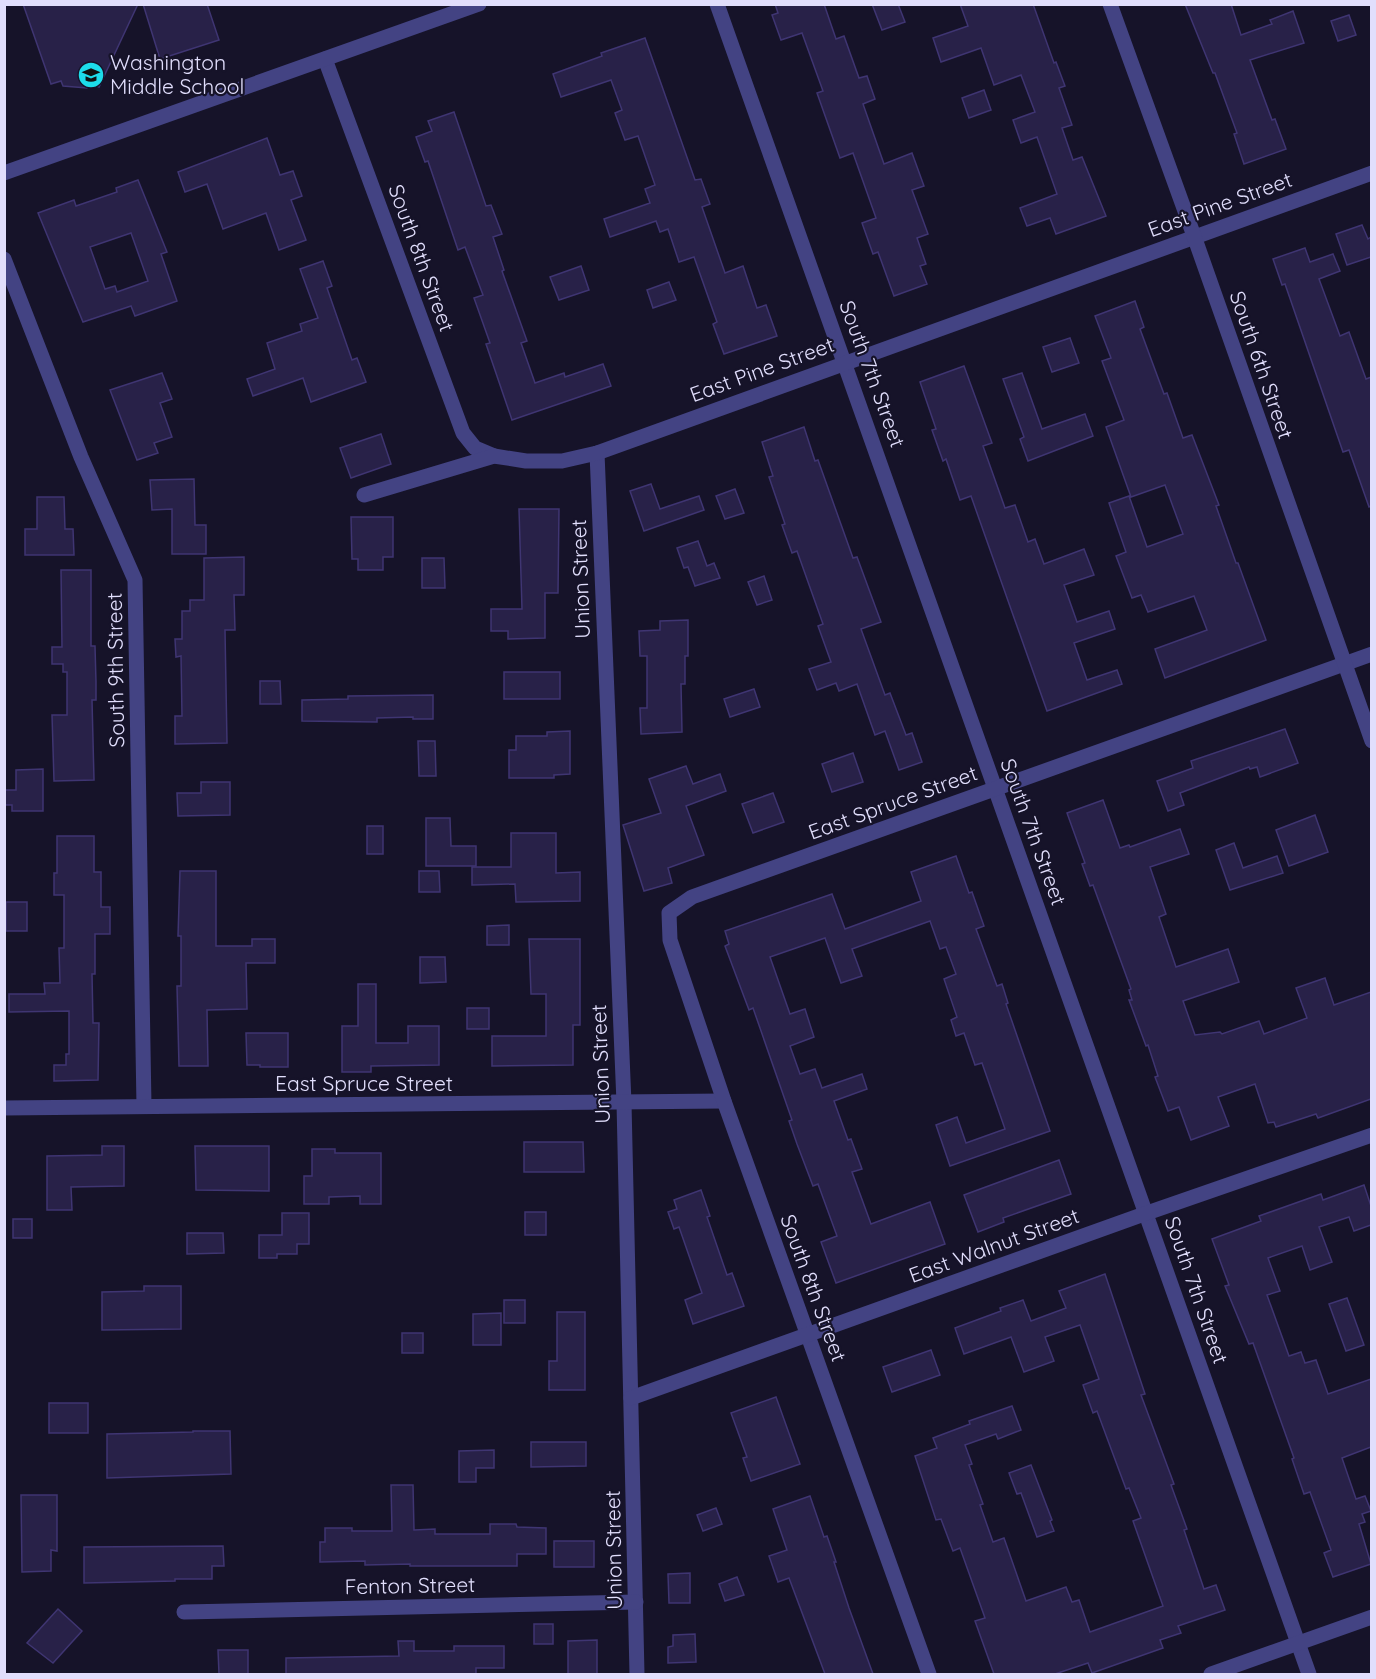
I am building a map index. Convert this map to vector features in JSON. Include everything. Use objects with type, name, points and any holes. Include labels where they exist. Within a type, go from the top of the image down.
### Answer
[{"type":"street","points":[[4,173],[479,4]]},
{"type":"street","name":"South 7th Street","points":[[717,4],[1147,1213],[1308,1674]]},
{"type":"street","name":"South 6th Street","points":[[1110,4],[1371,741]]},
{"type":"street","name":"South 8th Street","points":[[325,59],[463,433],[475,448],[494,456]]},
{"type":"street","name":"East Pine Street","points":[[364,495],[494,456],[526,461],[562,461],[597,453],[1371,173]]},
{"type":"street","name":"South 9th Street","points":[[4,260],[81,457],[135,580],[144,1106]]},
{"type":"street","name":"Union Street","points":[[597,453],[624,1103],[637,1674]]},
{"type":"street","name":"East Spruce Street","points":[[669,913],[692,897],[1371,654]]},
{"type":"street","name":"South 8th Street","points":[[669,913],[670,940],[724,1101],[929,1674]]},
{"type":"street","name":"East Spruce Street","points":[[4,1108],[724,1101]]},
{"type":"street","name":"East Walnut Street","points":[[631,1398],[1371,1135]]},
{"type":"street","name":"Fenton Street","points":[[184,1611],[636,1602]]},
{"type":"street","points":[[1211,1674],[1371,1617]]},
{"type":"building","points":[[23,4],[138,4],[99,87],[89,83],[87,88],[63,86],[61,81],[51,84]]},
{"type":"building","points":[[143,4],[207,4],[219,40],[160,59]]},
{"type":"building","points":[[775,4],[824,4],[836,39],[844,36],[859,78],[867,76],[875,99],[863,104],[884,164],[912,153],[924,186],[912,190],[928,234],[917,238],[926,264],[920,266],[927,284],[894,296],[878,252],[873,254],[862,223],[876,218],[853,153],[840,158],[817,93],[823,91],[802,33],[781,40],[772,15],[778,13]]},
{"type":"building","points":[[872,4],[898,4],[905,22],[882,30]]},
{"type":"building","points":[[960,4],[1033,4],[1054,63],[1056,62],[1065,86],[1059,88],[1072,125],[1062,128],[1073,160],[1082,157],[1106,216],[1056,234],[1050,218],[1027,226],[1020,208],[1057,194],[1037,137],[1021,143],[1013,120],[1035,112],[1021,75],[994,85],[981,48],[941,62],[933,38],[968,26]]},
{"type":"building","points":[[1185,4],[1231,4],[1241,35],[1272,24],[1270,20],[1293,11],[1304,43],[1250,60],[1272,120],[1275,119],[1286,149],[1244,164],[1234,134],[1237,133],[1215,73],[1213,73]]},
{"type":"building","points":[[1349,15],[1356,35],[1338,41],[1331,21]]},
{"type":"building","points":[[645,38],[695,180],[701,179],[710,204],[702,207],[725,273],[743,266],[757,308],[766,305],[777,336],[724,354],[713,324],[717,322],[694,257],[679,262],[668,229],[660,232],[656,221],[610,237],[604,219],[650,203],[645,189],[655,185],[638,136],[625,140],[615,113],[622,110],[611,80],[561,97],[553,74],[602,56],[601,53]]},
{"type":"building","points":[[984,90],[991,110],[969,118],[962,98]]},
{"type":"building","points":[[454,112],[486,206],[491,205],[502,234],[493,237],[504,270],[502,271],[527,341],[521,343],[535,383],[564,373],[565,377],[603,364],[611,386],[512,420],[486,344],[490,343],[474,298],[483,295],[465,247],[458,250],[428,161],[425,162],[416,137],[432,131],[428,121]]},
{"type":"building","points":[[267,138],[280,175],[293,171],[302,196],[291,200],[306,240],[279,250],[266,213],[223,229],[207,184],[185,192],[178,172]]},
{"type":"building","points":[[138,180],[167,252],[161,254],[177,301],[135,316],[131,306],[83,322],[38,213],[74,200],[76,206],[117,192],[116,188]],"holes":[[[131,233],[148,281],[117,292],[115,286],[105,289],[90,247]]]},
{"type":"building","points":[[1362,225],[1368,239],[1371,237],[1371,257],[1347,265],[1336,234]]},
{"type":"building","points":[[1305,248],[1310,262],[1333,254],[1340,271],[1319,279],[1340,336],[1349,332],[1366,379],[1371,377],[1371,506],[1369,507],[1349,450],[1343,452],[1285,284],[1282,285],[1273,259]]},
{"type":"building","points":[[323,261],[332,286],[327,288],[352,360],[357,358],[366,382],[311,402],[303,378],[253,396],[247,379],[275,369],[267,343],[302,331],[300,324],[318,318],[300,269]]},
{"type":"building","points":[[581,266],[589,290],[559,300],[550,277]]},
{"type":"building","points":[[669,282],[676,300],[653,308],[647,290]]},
{"type":"building","points":[[1135,301],[1144,327],[1140,329],[1164,394],[1167,393],[1183,438],[1192,435],[1219,505],[1216,506],[1236,563],[1238,563],[1266,640],[1165,678],[1155,649],[1207,630],[1194,596],[1148,612],[1141,595],[1132,598],[1116,556],[1126,552],[1109,503],[1129,496],[1147,547],[1183,534],[1165,485],[1131,497],[1106,427],[1124,420],[1102,361],[1111,358],[1095,316]]},
{"type":"building","points":[[1070,338],[1079,363],[1052,372],[1043,347]]},
{"type":"building","points":[[964,366],[992,443],[983,446],[1005,508],[1015,505],[1028,542],[1035,539],[1044,564],[1084,549],[1094,575],[1064,585],[1077,622],[1109,611],[1115,629],[1074,643],[1087,680],[1117,670],[1122,684],[1047,711],[971,496],[960,500],[946,459],[943,461],[932,430],[936,429],[920,382]]},
{"type":"building","points":[[162,373],[172,399],[160,403],[172,437],[154,443],[158,453],[137,460],[110,390]]},
{"type":"building","points":[[1022,373],[1042,429],[1085,414],[1093,436],[1028,461],[1020,439],[1024,437],[1003,379]]},
{"type":"building","points":[[804,427],[853,558],[857,557],[881,622],[861,629],[885,695],[890,693],[906,735],[912,733],[922,762],[899,770],[885,731],[875,735],[857,684],[839,691],[836,683],[817,690],[809,669],[831,662],[818,626],[823,624],[797,551],[792,553],[782,525],[785,524],[769,477],[773,476],[762,442]]},
{"type":"building","points":[[381,434],[391,464],[351,478],[340,448]]},
{"type":"building","points":[[194,479],[195,525],[206,525],[206,554],[172,554],[172,509],[152,510],[150,480]]},
{"type":"building","points":[[651,484],[660,509],[699,496],[704,510],[644,531],[630,491]]},
{"type":"building","points":[[735,489],[744,513],[725,519],[716,496]]},
{"type":"building","points":[[37,497],[64,497],[65,529],[73,529],[74,555],[25,555],[25,529],[37,529]]},
{"type":"building","points":[[519,509],[559,509],[558,593],[545,593],[545,638],[508,639],[508,631],[491,631],[491,609],[522,609]]},
{"type":"building","points":[[351,517],[393,517],[393,557],[383,557],[383,570],[358,570],[358,559],[352,559]]},
{"type":"building","points":[[698,541],[707,566],[714,563],[720,578],[695,586],[688,567],[684,568],[677,548]]},
{"type":"building","points":[[244,557],[244,595],[234,595],[235,630],[225,630],[227,743],[175,744],[175,716],[182,716],[181,656],[176,657],[175,639],[182,639],[182,611],[190,611],[190,600],[204,600],[204,558]]},
{"type":"building","points":[[422,558],[444,558],[445,588],[422,588]]},
{"type":"building","points":[[61,570],[91,570],[91,646],[95,646],[96,682],[96,700],[92,700],[94,780],[54,781],[52,715],[67,715],[67,672],[63,672],[63,664],[52,664],[52,647],[62,647]]},
{"type":"building","points":[[764,576],[772,600],[757,605],[748,582]]},
{"type":"building","points":[[688,620],[685,684],[681,684],[682,732],[641,734],[640,708],[647,708],[647,656],[640,656],[639,631],[660,630],[660,621]]},
{"type":"building","points":[[504,672],[560,672],[560,699],[504,699]]},
{"type":"building","points":[[260,681],[280,681],[281,704],[260,704]]},
{"type":"building","points":[[754,689],[760,707],[730,717],[724,699]]},
{"type":"building","points":[[433,695],[433,719],[413,719],[413,717],[377,718],[377,722],[302,721],[302,700],[348,699],[348,696]]},
{"type":"building","points":[[1285,729],[1298,763],[1260,777],[1257,767],[1250,769],[1249,767],[1180,793],[1184,805],[1168,811],[1157,781],[1193,768],[1191,761]]},
{"type":"building","points":[[570,731],[570,774],[554,775],[554,778],[509,778],[509,750],[516,750],[516,736],[547,736],[547,732]]},
{"type":"building","points":[[418,741],[435,741],[436,776],[419,776]]},
{"type":"building","points":[[853,753],[863,782],[832,792],[822,764]]},
{"type":"building","points":[[686,766],[693,784],[720,774],[726,791],[686,806],[704,855],[668,868],[672,883],[644,891],[623,825],[661,813],[649,779]]},
{"type":"building","points":[[43,769],[43,811],[12,811],[12,805],[4,805],[4,790],[16,790],[16,770]]},
{"type":"building","points":[[201,782],[230,782],[230,815],[178,816],[177,793],[201,793]]},
{"type":"building","points":[[773,793],[784,822],[753,833],[742,804]]},
{"type":"building","points":[[1103,800],[1120,848],[1129,845],[1130,847],[1180,829],[1189,854],[1150,867],[1166,914],[1159,917],[1176,967],[1228,949],[1239,982],[1183,1001],[1195,1035],[1220,1032],[1222,1034],[1259,1021],[1264,1034],[1307,1018],[1296,988],[1325,978],[1334,1005],[1371,992],[1371,1099],[1318,1118],[1316,1114],[1276,1127],[1274,1122],[1268,1123],[1255,1084],[1218,1097],[1229,1126],[1191,1140],[1179,1107],[1168,1111],[1155,1077],[1158,1076],[1148,1045],[1146,1046],[1129,1000],[1132,1000],[1129,990],[1131,989],[1093,885],[1090,886],[1082,864],[1085,863],[1067,813]]},
{"type":"building","points":[[1315,815],[1328,852],[1289,866],[1276,830]]},
{"type":"building","points":[[426,818],[450,818],[451,846],[476,846],[476,866],[426,866]]},
{"type":"building","points":[[367,826],[383,826],[383,854],[367,854]]},
{"type":"building","points":[[511,833],[556,833],[556,873],[580,872],[580,901],[516,902],[515,884],[472,885],[472,867],[511,867]]},
{"type":"building","points":[[57,836],[94,836],[94,872],[101,872],[101,907],[110,907],[110,934],[95,934],[95,974],[92,974],[93,1023],[99,1023],[98,1080],[54,1081],[54,1065],[66,1065],[66,1054],[69,1054],[69,1011],[9,1012],[9,994],[45,994],[44,983],[60,983],[59,948],[64,948],[64,895],[54,895],[54,873],[57,873]]},
{"type":"building","points":[[1234,843],[1243,868],[1277,856],[1283,873],[1230,890],[1216,850]]},
{"type":"building","points":[[956,856],[984,926],[976,929],[997,986],[1002,984],[1008,1003],[1006,1004],[1050,1131],[950,1166],[936,1125],[957,1117],[966,1143],[1005,1129],[982,1063],[975,1065],[964,1033],[956,1036],[951,1020],[957,1017],[944,979],[956,974],[946,947],[940,949],[930,921],[852,949],[862,976],[841,983],[825,938],[770,957],[790,1014],[805,1009],[814,1037],[790,1046],[800,1074],[815,1069],[822,1088],[862,1074],[867,1089],[834,1101],[848,1140],[851,1139],[862,1169],[852,1172],[871,1224],[930,1202],[945,1244],[836,1283],[821,1242],[837,1236],[818,1184],[813,1186],[797,1144],[789,1121],[792,1120],[753,1008],[749,1010],[725,946],[729,944],[725,931],[832,894],[845,929],[921,901],[911,872]]},
{"type":"building","points":[[180,871],[216,871],[216,946],[252,946],[252,939],[275,939],[275,963],[246,963],[247,1009],[207,1010],[208,1066],[179,1066],[177,986],[181,986],[181,936],[178,936]]},
{"type":"building","points":[[419,871],[439,871],[440,892],[419,892]]},
{"type":"building","points":[[6,902],[27,902],[27,931],[6,931]]},
{"type":"building","points":[[509,925],[509,945],[487,945],[487,926]]},
{"type":"building","points":[[529,939],[580,939],[580,1025],[573,1025],[573,1065],[492,1066],[492,1036],[546,1036],[546,994],[531,994]]},
{"type":"building","points":[[420,957],[445,957],[446,982],[420,983]]},
{"type":"building","points":[[358,984],[376,984],[376,1043],[408,1043],[408,1026],[439,1026],[439,1065],[371,1066],[371,1072],[342,1072],[342,1026],[358,1026]]},
{"type":"building","points":[[467,1008],[489,1008],[489,1029],[467,1029]]},
{"type":"building","points":[[246,1033],[288,1033],[288,1067],[247,1065]]},
{"type":"building","points":[[524,1142],[583,1142],[584,1172],[524,1172]]},
{"type":"building","points":[[102,1146],[124,1146],[124,1186],[71,1187],[72,1210],[47,1210],[47,1156],[102,1155]]},
{"type":"building","points":[[195,1146],[269,1146],[269,1191],[196,1190]]},
{"type":"building","points":[[312,1149],[335,1149],[335,1153],[381,1153],[381,1204],[360,1204],[360,1196],[329,1197],[329,1204],[304,1204],[304,1176],[312,1176]]},
{"type":"building","points":[[1059,1160],[1071,1194],[1003,1218],[1004,1222],[978,1232],[964,1195]]},
{"type":"building","points":[[1364,1185],[1371,1206],[1371,1225],[1354,1231],[1349,1217],[1319,1227],[1332,1262],[1310,1270],[1302,1246],[1268,1258],[1280,1291],[1267,1295],[1289,1356],[1301,1352],[1305,1363],[1316,1360],[1328,1394],[1371,1379],[1371,1447],[1342,1458],[1356,1499],[1365,1496],[1371,1511],[1362,1514],[1365,1522],[1359,1524],[1371,1564],[1333,1577],[1324,1553],[1331,1550],[1310,1492],[1304,1494],[1292,1459],[1294,1458],[1253,1343],[1249,1344],[1225,1286],[1229,1285],[1212,1239],[1261,1221],[1259,1216],[1321,1194],[1323,1200]]},
{"type":"building","points":[[701,1190],[710,1216],[707,1217],[727,1275],[732,1273],[744,1306],[693,1324],[685,1300],[702,1293],[679,1227],[674,1229],[668,1212],[677,1209],[674,1200]]},
{"type":"building","points":[[525,1212],[546,1212],[546,1235],[525,1235]]},
{"type":"building","points":[[282,1213],[309,1213],[309,1244],[297,1244],[297,1254],[277,1254],[277,1258],[259,1258],[259,1235],[282,1235]]},
{"type":"building","points":[[13,1219],[32,1219],[32,1238],[13,1238]]},
{"type":"building","points":[[187,1233],[223,1233],[224,1253],[187,1254]]},
{"type":"building","points":[[1105,1274],[1145,1394],[1141,1395],[1174,1484],[1171,1485],[1187,1529],[1184,1530],[1204,1589],[1216,1585],[1225,1610],[1178,1626],[1181,1633],[1160,1640],[1163,1648],[1092,1673],[1088,1663],[1055,1674],[994,1674],[975,1621],[985,1618],[960,1548],[953,1551],[941,1519],[936,1520],[915,1456],[937,1448],[933,1438],[970,1424],[969,1421],[1012,1406],[1021,1430],[998,1439],[996,1434],[965,1445],[972,1464],[969,1465],[983,1504],[980,1505],[993,1542],[1004,1538],[1026,1601],[1066,1587],[1072,1602],[1079,1600],[1090,1632],[1163,1606],[1133,1521],[1141,1518],[1129,1488],[1126,1489],[1097,1411],[1093,1413],[1083,1385],[1099,1379],[1080,1325],[1045,1337],[1054,1361],[1024,1372],[1011,1337],[964,1354],[955,1328],[1023,1300],[1031,1321],[1066,1308],[1059,1291]]},
{"type":"building","points":[[144,1286],[181,1286],[181,1329],[102,1330],[102,1292],[144,1291]]},
{"type":"building","points":[[1347,1298],[1364,1345],[1346,1351],[1329,1304]]},
{"type":"building","points":[[504,1300],[525,1300],[525,1323],[504,1323]]},
{"type":"building","points":[[557,1312],[585,1312],[585,1390],[549,1390],[549,1361],[557,1361]]},
{"type":"building","points":[[501,1313],[501,1345],[473,1345],[473,1314]]},
{"type":"building","points":[[402,1333],[423,1333],[423,1353],[402,1353]]},
{"type":"building","points":[[931,1350],[940,1375],[892,1392],[883,1367]]},
{"type":"building","points":[[776,1397],[800,1464],[751,1481],[743,1458],[747,1457],[731,1413]]},
{"type":"building","points":[[49,1403],[88,1403],[88,1433],[49,1433]]},
{"type":"building","points":[[230,1431],[231,1474],[107,1478],[107,1434]]},
{"type":"building","points":[[531,1442],[586,1442],[586,1466],[531,1467]]},
{"type":"building","points":[[494,1450],[494,1468],[476,1468],[476,1482],[459,1482],[459,1451]]},
{"type":"building","points":[[1031,1465],[1054,1531],[1037,1537],[1021,1493],[1017,1494],[1009,1473]]},
{"type":"building","points":[[391,1485],[413,1485],[414,1530],[435,1529],[435,1534],[490,1534],[490,1524],[516,1524],[517,1527],[546,1528],[546,1554],[517,1554],[517,1566],[410,1566],[410,1564],[365,1565],[365,1561],[320,1562],[320,1542],[325,1542],[325,1528],[392,1531]]},
{"type":"building","points":[[21,1495],[57,1495],[57,1551],[51,1550],[51,1571],[22,1572]]},
{"type":"building","points":[[810,1496],[824,1537],[827,1536],[849,1608],[873,1674],[825,1674],[789,1578],[778,1582],[769,1556],[787,1550],[773,1509]]},
{"type":"building","points":[[716,1508],[722,1524],[703,1531],[697,1515]]},
{"type":"building","points":[[554,1541],[594,1541],[594,1567],[554,1567]]},
{"type":"building","points":[[223,1546],[224,1566],[212,1566],[212,1579],[84,1583],[84,1547]]},
{"type":"building","points":[[690,1573],[690,1603],[669,1603],[668,1574]]},
{"type":"building","points":[[737,1577],[744,1595],[725,1601],[719,1584]]},
{"type":"building","points":[[58,1609],[82,1631],[53,1663],[27,1643]]},
{"type":"building","points":[[534,1624],[553,1624],[553,1644],[534,1644]]},
{"type":"building","points":[[695,1634],[696,1662],[668,1663],[668,1647],[673,1646],[673,1635]]},
{"type":"building","points":[[597,1640],[597,1674],[568,1674],[568,1641]]},
{"type":"building","points":[[398,1641],[414,1641],[414,1651],[454,1651],[454,1646],[504,1646],[504,1668],[476,1668],[476,1674],[286,1674],[286,1658],[399,1656]]},
{"type":"building","points":[[218,1650],[248,1650],[248,1674],[219,1674]]},
{"type":"place","name":"Washington Middle School","points":[[91,75]]}]
